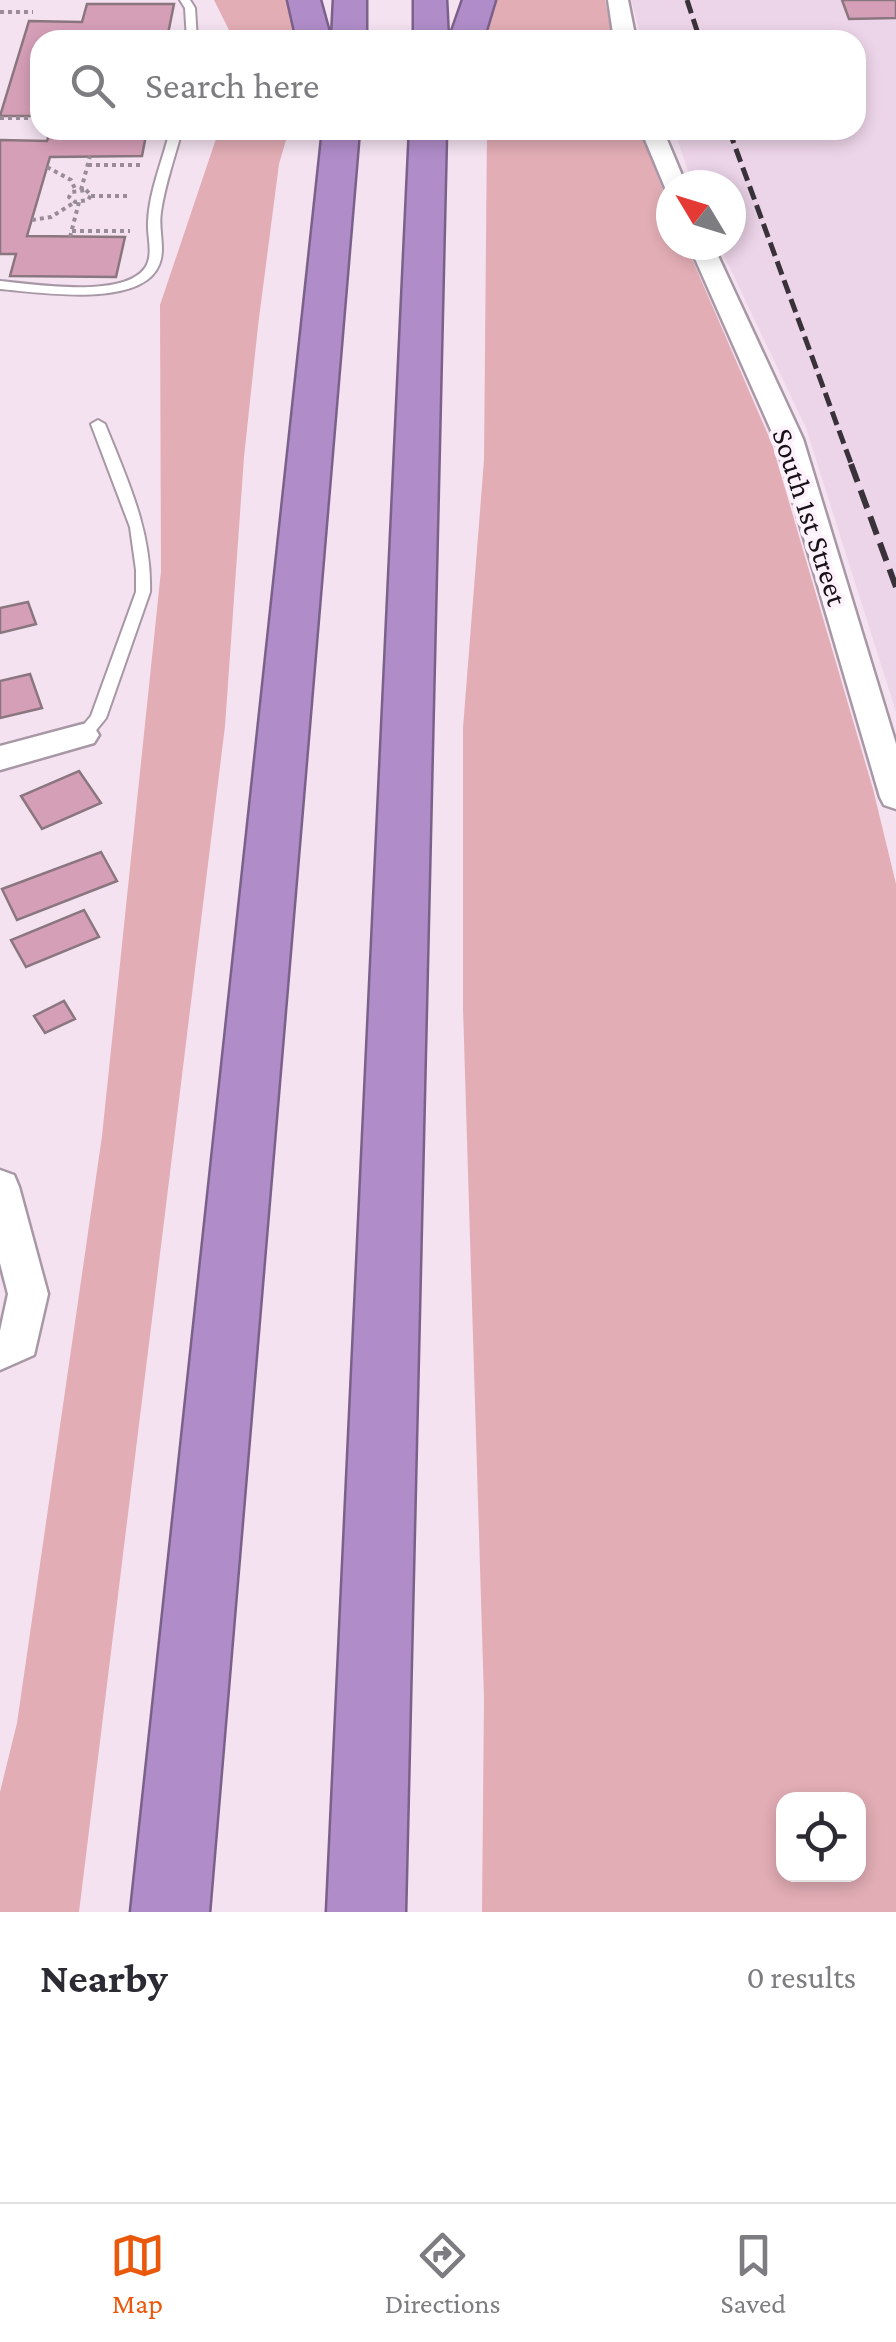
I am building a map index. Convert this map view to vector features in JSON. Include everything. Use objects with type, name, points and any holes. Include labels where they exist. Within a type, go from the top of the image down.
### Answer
[{"type":"highway","points":[[304,0],[312,30]]},
{"type":"highway","points":[[349,30],[350,0]]},
{"type":"highway","points":[[430,0],[430,30]]},
{"type":"highway","points":[[469,30],[479,0]]},
{"type":"highway","points":[[170,1912],[338,140]]},
{"type":"highway","points":[[366,1912],[431,140]]},
{"type":"street","points":[[618,0],[623,30]]},
{"type":"street","points":[[656,140],[668,170]]},
{"type":"street","name":"South 1st Street","points":[[708,260],[789,440],[896,797]]},
{"type":"street","points":[[0,758],[83,735]]},
{"type":"street","points":[[0,1186],[28,1294],[10,1346]]},
{"type":"lane","points":[[185,0],[190,8],[191,30]]},
{"type":"lane","points":[[0,286],[102,290],[128,286],[145,276],[157,253],[154,222],[174,140]]},
{"type":"lane","points":[[83,735],[98,718],[143,592],[144,578],[138,524],[98,424]]},
{"type":"path","points":[[0,12],[33,12]]},
{"type":"path","points":[[0,118],[30,118]]},
{"type":"path","points":[[77,202],[69,196],[79,190],[90,156]]},
{"type":"path","points":[[88,165],[168,166]]},
{"type":"path","points":[[32,220],[51,218],[91,196],[79,190],[67,176],[47,167]]},
{"type":"path","points":[[77,202],[71,234],[131,231]]},
{"type":"shaded area","points":[[214,0],[294,0],[299,30],[229,30]]},
{"type":"shaded area","points":[[490,0],[605,0],[611,30],[487,30]]},
{"type":"shaded area","points":[[631,0],[896,0],[896,712],[806,428],[726,260],[746,260],[746,170],[688,170],[677,140],[866,140],[866,30],[639,30]]},
{"type":"shaded area","points":[[216,140],[286,140],[279,164],[244,457],[225,726],[79,1912],[0,1912],[0,1792],[17,1723],[102,1136],[161,571],[160,305]]},
{"type":"shaded area","points":[[487,140],[644,140],[656,172],[656,260],[692,260],[772,444],[873,789],[896,884],[896,1912],[482,1912],[484,1698],[463,1008],[463,728],[484,460]]},
{"type":"building","points":[[842,0],[896,0],[896,18],[849,19]]},
{"type":"building","points":[[87,4],[174,4],[169,30],[30,30],[30,116],[0,116],[29,21],[82,22]]},
{"type":"building","points":[[0,140],[145,140],[142,156],[50,157],[27,236],[125,237],[116,277],[10,276],[16,254],[0,254]]},
{"type":"building","points":[[28,602],[36,624],[0,633],[0,608]]},
{"type":"building","points":[[30,674],[42,708],[0,718],[0,681]]},
{"type":"building","points":[[79,771],[101,803],[42,829],[21,796]]},
{"type":"building","points":[[101,852],[117,881],[17,920],[2,889]]},
{"type":"building","points":[[84,910],[99,937],[26,967],[11,940]]},
{"type":"building","points":[[64,1001],[75,1019],[45,1033],[34,1016]]},
{"type":"railway","points":[[687,0],[697,30]]},
{"type":"railway","points":[[733,140],[852,466]]},
{"type":"railway","points":[[851,464],[896,587]]}]
